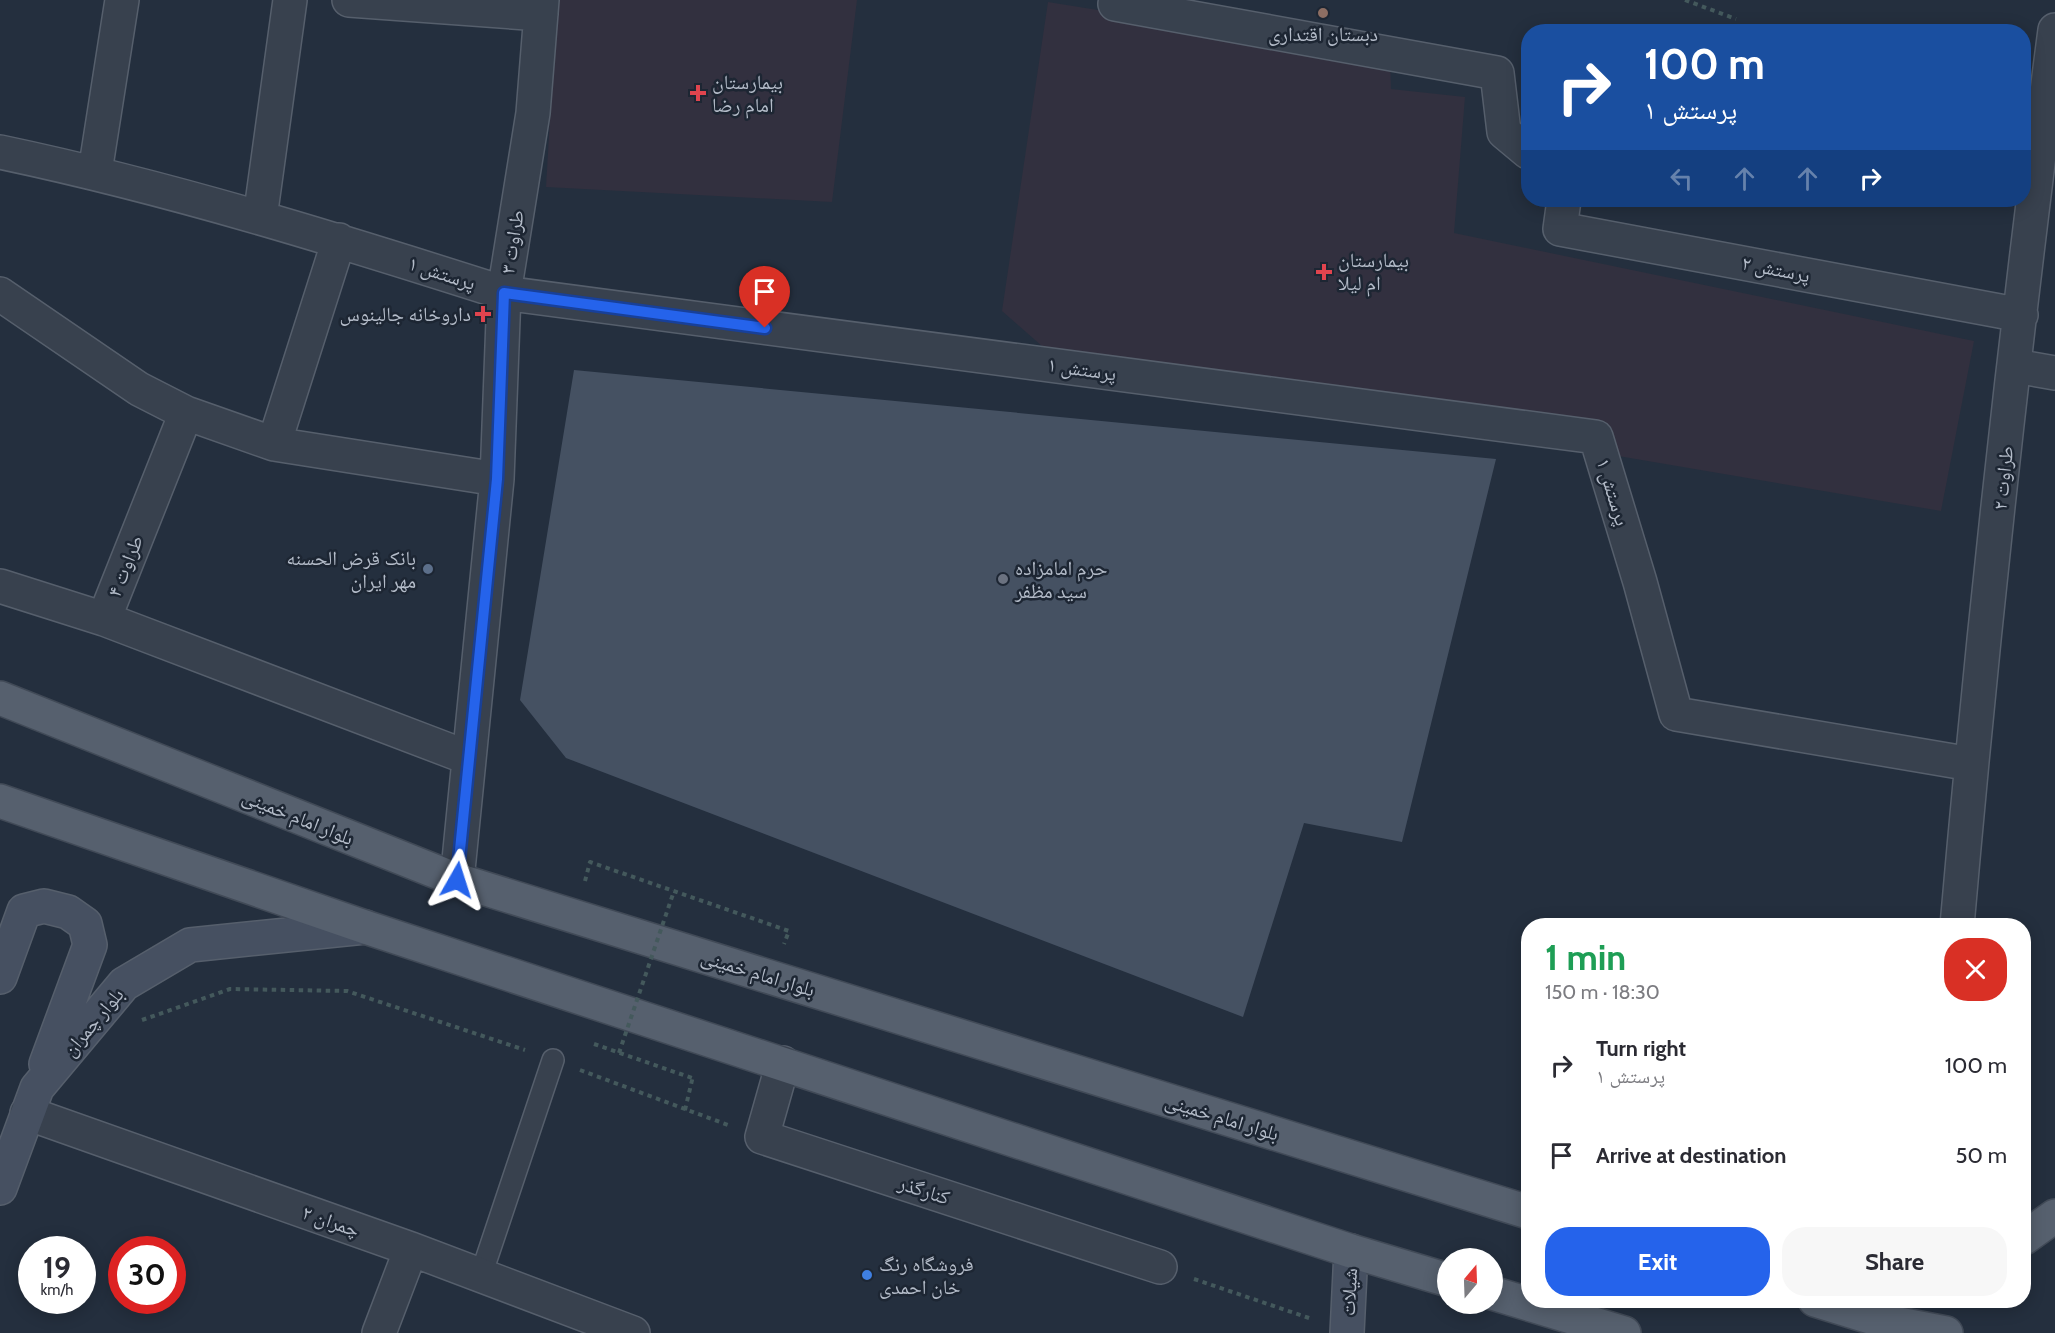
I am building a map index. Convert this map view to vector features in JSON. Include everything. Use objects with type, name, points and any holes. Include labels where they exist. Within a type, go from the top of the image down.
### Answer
[{"type":"main road","name":"بلوار امام خمینی","points":[[0,698],[457,880],[1521,1210]]},
{"type":"main road","points":[[0,801],[365,927],[1351,1251],[1437,1277]]},
{"type":"main road","points":[[0,977],[24,911],[44,906],[68,912],[85,924],[90,945],[32,1101]]},
{"type":"main road","name":"بلوار چمران","points":[[0,1188],[32,1101],[124,984],[190,945],[365,927]]},
{"type":"main road","points":[[2031,1233],[2055,1216]]},
{"type":"main road","name":"شیلات","points":[[1347,1332],[1351,1251]]},
{"type":"main road","points":[[1503,1296],[1521,1302]]},
{"type":"main road","points":[[1542,1308],[1624,1333]]},
{"type":"main road","points":[[1841,1308],[1883,1321],[1946,1333]]},
{"type":"main road","points":[[1883,1321],[1905,1308]]},
{"type":"street","points":[[95,172],[122,0]]},
{"type":"street","points":[[260,218],[290,0]]},
{"type":"street","points":[[349,0],[541,7]]},
{"type":"street","points":[[1115,4],[1497,73],[1504,132],[1521,146]]},
{"type":"street","name":"طراوت ۳","points":[[457,880],[497,479],[504,293],[533,113],[541,7]]},
{"type":"street","name":"طراوت ۲","points":[[1958,918],[1971,764],[2021,315],[2027,242],[2055,30]]},
{"type":"street","name":"پرستش ۱","points":[[0,152],[95,172],[339,240],[504,293],[1596,437],[1640,582],[1676,714],[1971,764]]},
{"type":"street","name":"پرستش ۲","points":[[1563,207],[1560,229],[2021,315]]},
{"type":"street","points":[[274,444],[339,240]]},
{"type":"street","points":[[0,294],[139,389],[186,414],[274,444],[497,479]]},
{"type":"street","points":[[2015,366],[2055,374]]},
{"type":"street","name":"طراوت ۴","points":[[0,586],[104,619],[186,414]]},
{"type":"street","points":[[104,619],[469,758]]},
{"type":"street","points":[[762,1137],[783,1064]]},
{"type":"street","name":"چمران ۲","points":[[32,1101],[633,1333]]},
{"type":"street","name":"کنارگذر","points":[[762,1137],[1160,1267]]},
{"type":"street","points":[[379,1333],[411,1249]]},
{"type":"lane","points":[[482,1275],[553,1060]]},
{"type":"path","points":[[1685,0],[1736,19]]},
{"type":"path","points":[[590,862],[789,931]]},
{"type":"path","points":[[619,1053],[674,891]]},
{"type":"path","points":[[86,1030],[138,1021],[230,988],[347,991],[553,1060],[762,1137]]},
{"type":"path","points":[[590,1042],[692,1078],[686,1110]]},
{"type":"path","points":[[1160,1267],[1347,1332]]},
{"type":"shaded area","name":"بیمارستان امام رضا","points":[[557,0],[857,0],[832,202],[546,187]]},
{"type":"shaded area","name":"بیمارستان ام لیلا","points":[[1048,2],[1390,57],[1391,89],[1465,97],[1454,233],[1974,341],[1941,511],[1059,361],[1002,311]]},
{"type":"building","name":"حرم امامزاده سید مظفر","points":[[574,370],[1496,459],[1402,842],[1304,823],[1243,1017],[566,758],[520,700]]},
{"type":"place","name":"دبستان اقتداری","points":[[1323,13]]},
{"type":"place","name":"بیمارستان امام رضا","points":[[698,93]]},
{"type":"place","name":"بیمارستان ام لیلا","points":[[1324,272]]},
{"type":"place","name":"داروخانه جالینوس","points":[[483,314]]},
{"type":"place","name":"بانک قرض الحسنه مهر ایران","points":[[428,569]]},
{"type":"place","name":"حرم امامزاده سید مظفر","points":[[1003,579]]},
{"type":"place","name":"فروشگاه رنگ خان احمدی","points":[[867,1275]]},
{"type":"route","points":[[457,880],[497,479],[504,293],[765,328]]}]
